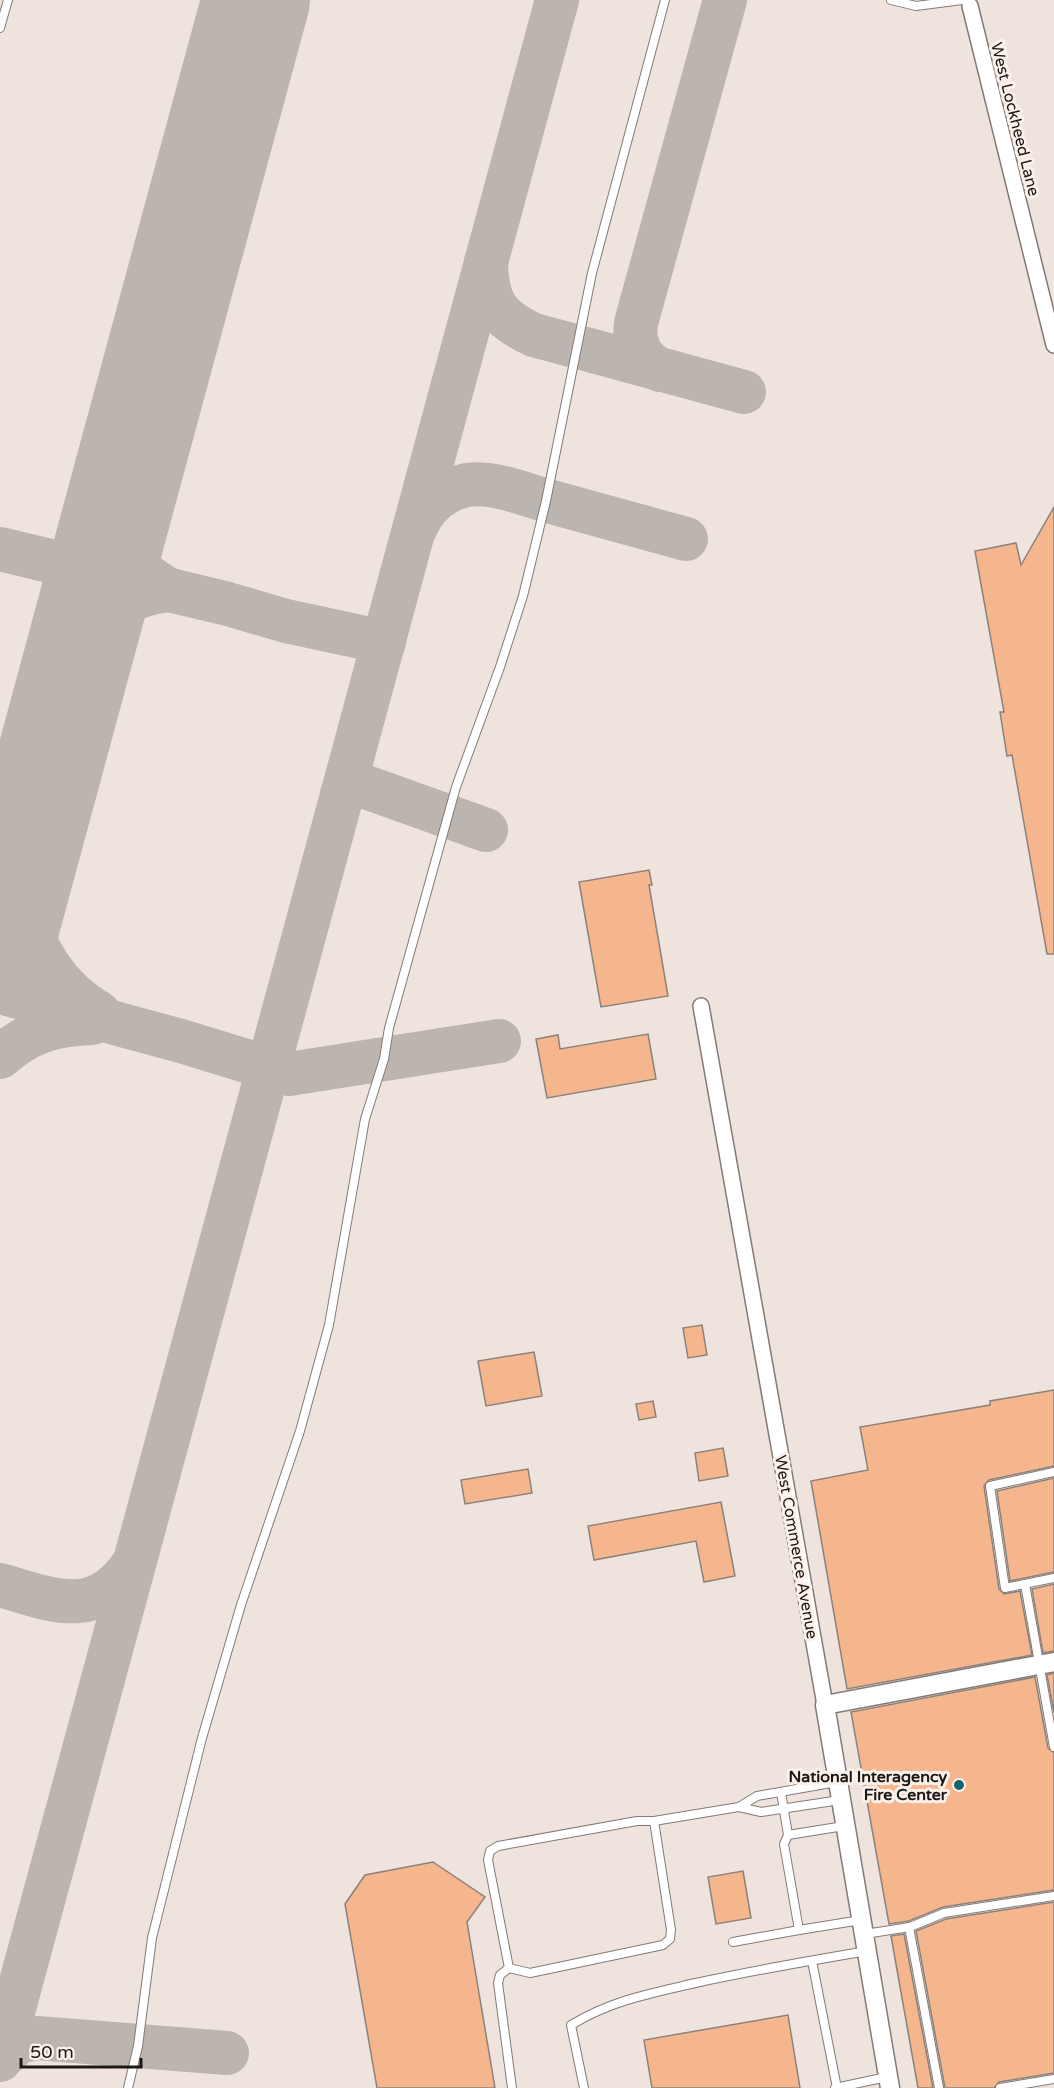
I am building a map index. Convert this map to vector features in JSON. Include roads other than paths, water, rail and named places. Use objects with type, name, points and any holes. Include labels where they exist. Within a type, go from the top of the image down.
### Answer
[{"type":"street","name":"West Lockheed Lane","points":[[967,2],[1054,345]]},
{"type":"street","name":"West Commerce Avenue","points":[[700,1006],[825,1705],[889,2082]]},
{"type":"street","points":[[825,1705],[1047,1664]]},
{"type":"lane","points":[[0,28],[8,0]]},
{"type":"lane","points":[[128,2088],[138,2046],[152,1938],[202,1738],[241,1605],[300,1431],[328,1325],[365,1119],[384,1059],[389,1028],[456,787],[523,596],[546,501],[592,273],[665,0]]},
{"type":"lane","points":[[891,0],[916,6],[967,2]]},
{"type":"lane","points":[[1054,1472],[990,1486],[1005,1588],[1054,1578]]},
{"type":"lane","points":[[1025,1584],[1047,1664],[1054,1745]]},
{"type":"lane","points":[[509,1968],[488,1860],[490,1851],[498,1846],[637,1821],[654,1821],[739,1807],[757,1796],[838,1781]]},
{"type":"lane","points":[[781,1792],[788,1835],[784,1844],[799,1929]]},
{"type":"lane","points":[[739,1807],[761,1812],[841,1800]]},
{"type":"lane","points":[[512,2088],[498,1983],[500,1975],[509,1968],[530,1972],[663,1945],[670,1939],[671,1930],[654,1821]]},
{"type":"lane","points":[[788,1835],[846,1825]]},
{"type":"lane","points":[[733,1942],[799,1929],[864,1935],[909,1927],[944,1913],[1054,1896]]},
{"type":"lane","points":[[909,1927],[939,2088]]},
{"type":"lane","points":[[584,2088],[571,2025],[596,2010],[639,1996],[745,1972],[812,1961],[864,1935]]},
{"type":"lane","points":[[812,1961],[836,2088],[889,2082]]},
{"type":"lane","points":[[1000,2088],[1054,2079]]},
{"type":"place","name":"National Interagency Fire Center","points":[[959,1785]]}]
